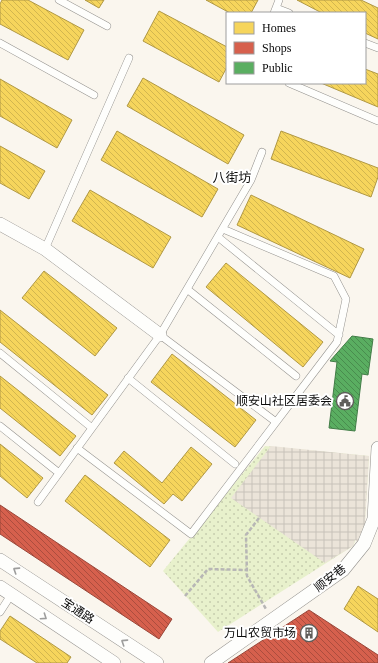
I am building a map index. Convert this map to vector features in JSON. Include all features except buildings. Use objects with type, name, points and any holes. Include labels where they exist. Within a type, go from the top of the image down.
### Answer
[{"type":"street","points":[[0,224],[45,249],[160,335]]},
{"type":"street","name":"顺安巷","points":[[211,663],[343,570],[364,544],[374,519],[378,448]]},
{"type":"street","name":"宝通路","points":[[0,560],[157,663]]},
{"type":"street","name":"宝通路","points":[[5,591],[114,663]]},
{"type":"lane","points":[[58,0],[107,26]]},
{"type":"lane","points":[[275,10],[279,0]]},
{"type":"lane","points":[[0,43],[94,95]]},
{"type":"lane","points":[[366,43],[378,48]]},
{"type":"lane","points":[[45,249],[129,58]]},
{"type":"lane","points":[[290,84],[378,121]]},
{"type":"lane","points":[[38,502],[160,335],[252,180],[262,152]]},
{"type":"lane","points":[[77,448],[190,534],[337,342],[346,299],[334,276],[222,229]]},
{"type":"lane","points":[[218,237],[339,335]]},
{"type":"lane","points":[[187,289],[296,376]]},
{"type":"lane","points":[[160,335],[276,422]]},
{"type":"lane","points":[[0,353],[92,428]]},
{"type":"lane","points":[[128,378],[235,464]]},
{"type":"lane","points":[[0,426],[59,473]]},
{"type":"lane","points":[[0,612],[5,591]]},
{"type":"path","points":[[259,518],[246,535],[246,576],[273,620]]},
{"type":"path","points":[[185,596],[208,569],[246,570]]},
{"type":"green space","points":[[265,446],[369,456],[365,520],[353,546],[218,632],[163,571]]},
{"type":"shaded area","points":[[271,446],[369,456],[365,520],[371,527],[364,544],[355,540],[353,546],[325,563],[231,498]]},
{"type":"place","name":"顺安山社区居委会","points":[[345,401]]},
{"type":"place","name":"万山农贸市场","points":[[309,633]]},
{"type":"district","name":"八街坊","points":[[232,177]]}]
